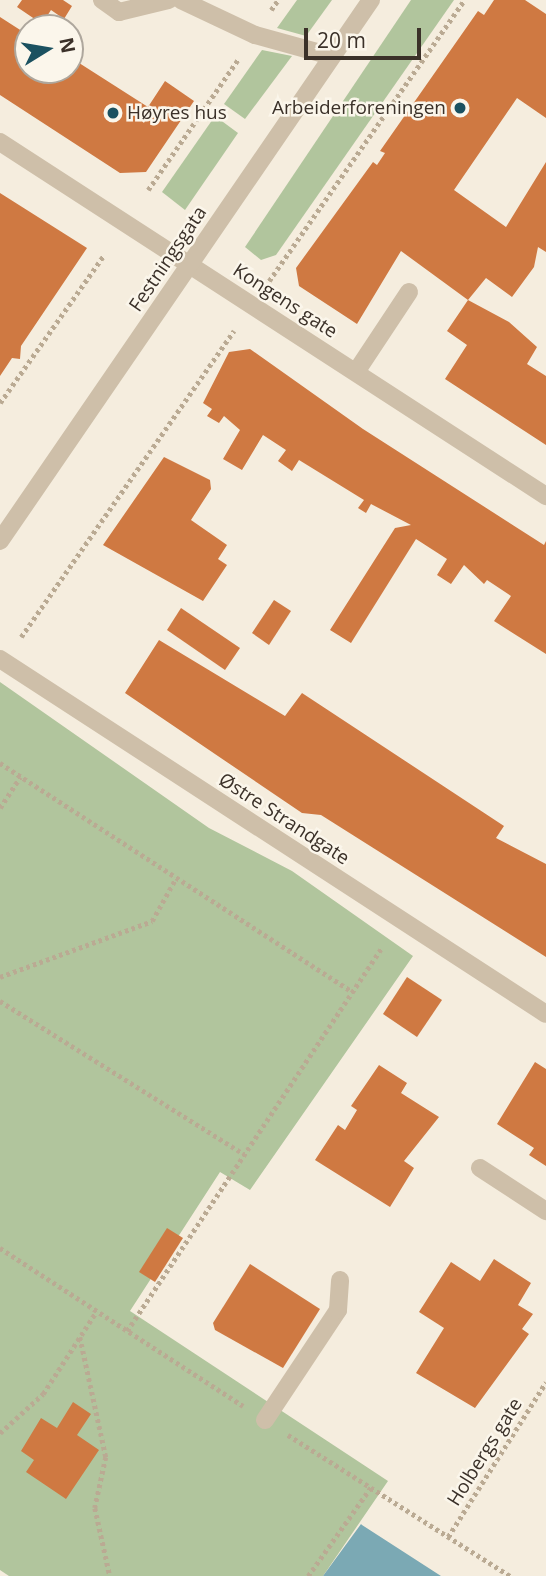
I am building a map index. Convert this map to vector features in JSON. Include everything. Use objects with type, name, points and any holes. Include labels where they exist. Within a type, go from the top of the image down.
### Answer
[{"type":"street","points":[[102,0],[119,12],[169,0]]},
{"type":"street","points":[[181,0],[255,35],[331,56]]},
{"type":"street","name":"Festningsgata","points":[[0,541],[371,0]]},
{"type":"street","name":"Kongens gate","points":[[0,142],[546,496]]},
{"type":"street","points":[[356,372],[409,292]]},
{"type":"street","name":"Østre Strandgate","points":[[0,659],[546,1014]]},
{"type":"street","points":[[480,1168],[546,1210]]},
{"type":"street","points":[[265,1420],[338,1310],[341,1280]]},
{"type":"path","points":[[148,190],[278,0]]},
{"type":"path","points":[[269,281],[464,0]]},
{"type":"path","points":[[0,403],[104,255]]},
{"type":"path","points":[[21,637],[234,331]]},
{"type":"path","points":[[0,763],[352,992]]},
{"type":"path","points":[[0,808],[20,777]]},
{"type":"path","points":[[0,978],[152,921],[177,878]]},
{"type":"path","points":[[127,1331],[380,949]]},
{"type":"path","points":[[0,1001],[244,1154]]},
{"type":"path","points":[[0,1433],[43,1394],[96,1312]]},
{"type":"path","points":[[80,1337],[106,1457],[95,1508],[110,1576]]},
{"type":"path","name":"Holbergs gate","points":[[448,1537],[546,1382]]},
{"type":"path","points":[[308,1576],[371,1487]]},
{"type":"green space","points":[[297,0],[332,0],[306,36],[277,28]]},
{"type":"green space","points":[[411,0],[454,0],[276,255],[261,260],[245,247]]},
{"type":"green space","points":[[262,50],[292,56],[245,119],[224,104]]},
{"type":"green space","points":[[215,116],[238,133],[185,210],[162,192]]},
{"type":"green space","points":[[0,682],[209,828],[292,871],[413,956],[250,1190],[220,1172],[130,1311],[388,1481],[323,1576],[9,1576],[0,1570]]},
{"type":"water","points":[[362,1525],[441,1576],[323,1576]]},
{"type":"building","points":[[22,0],[63,0],[72,6],[67,14],[57,14],[51,10],[48,14],[27,14],[17,7]]},
{"type":"building","points":[[494,0],[525,0],[546,14],[546,118],[517,98],[454,190],[506,227],[546,162],[546,252],[538,247],[534,267],[512,297],[486,278],[468,300],[401,251],[357,324],[299,286],[296,268],[373,162],[377,165],[385,153],[380,151],[478,11],[484,15]]},
{"type":"building","name":"Høyres hus","points":[[0,17],[14,26],[14,84],[84,84],[84,66],[148,107],[165,81],[194,101],[146,172],[120,173],[0,95]]},
{"type":"building","points":[[0,193],[87,248],[21,346],[20,359],[12,358],[0,376]]},
{"type":"building","points":[[468,300],[509,322],[537,347],[527,364],[546,376],[546,445],[445,379],[467,345],[447,331]]},
{"type":"building","points":[[250,349],[363,429],[544,545],[546,541],[546,654],[494,621],[511,596],[487,580],[484,584],[464,565],[451,584],[437,575],[447,559],[416,539],[351,643],[330,630],[395,528],[411,525],[371,504],[366,513],[358,508],[364,500],[299,460],[292,471],[278,461],[286,450],[263,435],[242,470],[223,459],[240,430],[224,416],[219,423],[207,416],[212,409],[203,403],[229,352]]},
{"type":"building","points":[[164,457],[210,480],[211,489],[191,520],[227,545],[218,559],[227,565],[203,601],[103,545]]},
{"type":"building","points":[[274,600],[291,611],[269,645],[252,633]]},
{"type":"building","points":[[181,608],[240,648],[225,670],[167,630]]},
{"type":"building","points":[[159,640],[285,716],[302,693],[504,826],[496,838],[546,864],[546,957],[321,815],[302,813],[125,693]]},
{"type":"building","points":[[407,977],[442,1000],[417,1037],[383,1014]]},
{"type":"building","points":[[535,1062],[546,1069],[546,1166],[529,1155],[534,1148],[497,1124]]},
{"type":"building","points":[[379,1065],[407,1083],[401,1093],[439,1117],[404,1161],[414,1168],[390,1207],[315,1160],[338,1125],[345,1130],[357,1110],[351,1106]]},
{"type":"building","points":[[167,1228],[183,1238],[155,1282],[139,1272]]},
{"type":"building","points":[[494,1259],[531,1283],[518,1305],[533,1314],[522,1329],[529,1334],[475,1408],[416,1373],[444,1328],[419,1312],[451,1262],[480,1281]]},
{"type":"building","points":[[250,1264],[320,1309],[283,1368],[215,1330],[213,1323]]},
{"type":"building","points":[[73,1402],[91,1414],[77,1435],[99,1450],[66,1499],[26,1472],[34,1460],[21,1451],[41,1418],[57,1428]]},
{"type":"place","name":"Arbeiderforeningen","points":[[460,108]]},
{"type":"place","name":"Høyres hus","points":[[113,113]]}]
